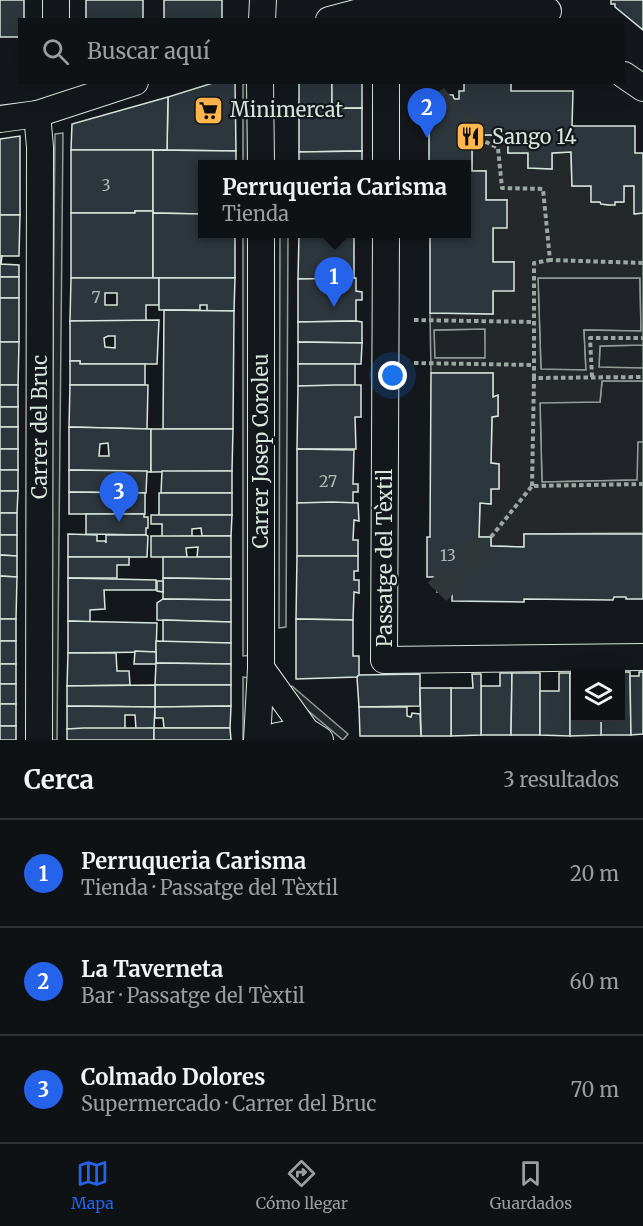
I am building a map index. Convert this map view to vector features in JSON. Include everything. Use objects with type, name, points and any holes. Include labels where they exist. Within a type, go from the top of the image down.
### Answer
[{"type":"street","points":[[56,0],[56,18]]},
{"type":"street","points":[[262,18],[263,0]]},
{"type":"street","points":[[343,18],[386,12],[490,8],[550,10]]},
{"type":"street","points":[[625,76],[643,88]]},
{"type":"street","points":[[0,119],[37,114],[129,84]]},
{"type":"street","points":[[260,84],[261,160]]},
{"type":"street","points":[[386,84],[386,160]]},
{"type":"street","name":"Carrer del Bruc","points":[[37,114],[40,147],[39,740]]},
{"type":"street","name":"Carrer Josep Coroleu","points":[[257,740],[261,668],[261,238]]},
{"type":"street","name":"Passatge del Tèxtil","points":[[386,238],[384,660],[643,657]]},
{"type":"street","points":[[261,668],[313,735]]},
{"type":"street","points":[[272,740],[277,736],[313,735]]},
{"type":"path","points":[[472,135],[498,148],[502,188],[543,189],[550,260]]},
{"type":"path","points":[[491,537],[532,486],[534,263],[550,260],[643,263]]},
{"type":"path","points":[[414,320],[534,322]]},
{"type":"path","points":[[592,377],[590,338],[643,338]]},
{"type":"path","points":[[414,363],[534,365]]},
{"type":"path","points":[[534,378],[643,377]]},
{"type":"path","points":[[532,486],[643,484]]},
{"type":"shaded area","points":[[243,84],[251,84],[251,160],[243,160]]},
{"type":"shaded area","points":[[63,133],[57,740],[49,740],[55,134]]},
{"type":"shaded area","points":[[472,135],[508,135],[508,153],[528,153],[528,168],[552,169],[552,153],[571,152],[572,186],[591,186],[592,202],[609,205],[623,202],[624,186],[634,186],[635,214],[643,213],[643,345],[600,346],[599,367],[643,368],[643,381],[602,381],[600,402],[540,403],[542,482],[637,480],[638,442],[643,442],[643,533],[524,534],[524,547],[491,546],[491,537],[479,537],[480,503],[491,504],[491,489],[499,488],[499,464],[491,463],[492,417],[498,416],[498,396],[493,397],[493,373],[431,373],[430,313],[493,314],[493,291],[514,262],[493,262],[493,228],[507,200],[486,200],[486,171],[472,171]],"holes":[[[538,278],[640,278],[641,331],[584,330],[586,370],[541,369]],[[485,329],[485,358],[435,358],[434,330]]]},
{"type":"shaded area","points":[[243,238],[251,238],[252,655],[243,656]]},
{"type":"shaded area","points":[[280,238],[288,238],[286,627],[279,628]]},
{"type":"shaded area","points":[[538,278],[640,278],[641,331],[584,330],[586,370],[541,370]]},
{"type":"shaded area","points":[[485,329],[486,358],[434,358],[434,330]]},
{"type":"shaded area","points":[[643,345],[643,368],[599,368],[600,346]]},
{"type":"shaded area","points":[[602,381],[643,381],[643,442],[638,443],[638,480],[542,482],[540,402],[600,402]]},
{"type":"shaded area","points":[[243,677],[249,678],[248,740],[243,740]]},
{"type":"shaded area","points":[[292,686],[348,734],[343,740],[287,693]]},
{"type":"building","points":[[0,0],[24,0],[24,18],[18,18],[18,37],[0,37]]},
{"type":"building","points":[[86,0],[143,0],[143,18],[86,18]]},
{"type":"building","points":[[164,0],[222,0],[222,18],[164,18]]},
{"type":"building","points":[[611,0],[643,0],[643,30],[615,7],[615,4],[611,4]]},
{"type":"building","points":[[210,84],[235,84],[236,151],[167,150],[168,97]]},
{"type":"building","points":[[299,84],[332,84],[332,108],[299,109]]},
{"type":"building","points":[[332,84],[362,84],[362,108],[332,108]]},
{"type":"building","points":[[464,84],[511,84],[511,91],[573,91],[572,126],[635,126],[635,153],[643,153],[643,213],[634,214],[634,186],[624,186],[624,202],[609,205],[591,202],[591,186],[572,186],[571,152],[552,153],[552,169],[528,168],[528,153],[508,153],[508,135],[472,135],[472,171],[486,171],[486,200],[507,200],[507,228],[493,228],[493,262],[514,262],[514,291],[493,291],[493,314],[430,313],[430,238],[471,238],[471,160],[429,160],[429,121],[438,122],[438,116],[433,116],[433,95],[453,95],[454,99],[459,99],[459,91],[464,91]]},
{"type":"building","points":[[168,97],[167,150],[71,150],[72,124]]},
{"type":"building","points":[[362,108],[362,151],[299,152],[299,109]]},
{"type":"building","points":[[20,136],[20,215],[0,215],[0,139]]},
{"type":"building","points":[[71,150],[153,150],[153,211],[71,213]]},
{"type":"building","points":[[153,150],[236,151],[236,160],[198,160],[198,214],[153,213]]},
{"type":"building","points":[[362,151],[362,160],[299,160],[299,152]]},
{"type":"building","points":[[135,211],[153,211],[153,278],[71,278],[71,213],[135,213]]},
{"type":"building","points":[[153,213],[198,214],[198,238],[235,238],[235,278],[153,278]]},
{"type":"building","points":[[0,215],[20,215],[19,256],[0,256]]},
{"type":"building","points":[[299,238],[354,238],[354,278],[298,279]]},
{"type":"building","points":[[0,256],[2,256],[1,264],[19,265],[19,277],[0,277]]},
{"type":"building","points":[[0,277],[19,277],[19,298],[0,298]]},
{"type":"building","points":[[71,278],[159,278],[159,305],[146,305],[146,321],[70,321]],"holes":[[[105,293],[117,293],[117,305],[105,305]]]},
{"type":"building","points":[[159,278],[235,278],[234,311],[207,311],[207,305],[200,305],[200,310],[159,310]]},
{"type":"building","points":[[356,278],[356,291],[362,292],[362,300],[356,300],[356,321],[298,322],[298,279]]},
{"type":"building","points":[[0,298],[19,298],[19,342],[0,342]]},
{"type":"building","points":[[164,310],[234,311],[233,429],[163,429]]},
{"type":"building","points":[[159,320],[157,364],[80,364],[80,361],[70,361],[70,321]],"holes":[[[115,336],[115,348],[105,347],[104,338]]]},
{"type":"building","points":[[298,322],[362,322],[362,343],[298,342]]},
{"type":"building","points":[[0,342],[19,342],[18,385],[0,385]]},
{"type":"building","points":[[298,342],[362,343],[361,364],[298,364]]},
{"type":"building","points":[[70,361],[80,361],[80,364],[145,364],[145,385],[70,385]]},
{"type":"building","points":[[298,364],[355,364],[355,386],[298,386]]},
{"type":"building","points":[[431,373],[493,373],[493,397],[498,395],[498,416],[492,417],[491,463],[499,464],[499,489],[491,489],[491,504],[480,503],[479,537],[491,537],[491,546],[524,547],[524,534],[643,534],[643,599],[614,597],[613,600],[452,601],[452,592],[437,592],[437,577],[427,577],[427,537],[430,537]]},
{"type":"building","points":[[0,385],[18,385],[18,407],[0,407]]},
{"type":"building","points":[[70,385],[148,385],[147,429],[69,427]]},
{"type":"building","points":[[361,385],[361,417],[355,417],[356,449],[297,449],[298,386]]},
{"type":"building","points":[[0,407],[18,407],[18,427],[0,427]]},
{"type":"building","points":[[0,427],[18,427],[18,449],[0,449]]},
{"type":"building","points":[[69,427],[151,429],[151,472],[69,470]],"holes":[[[108,443],[109,456],[99,456],[100,444]]]},
{"type":"building","points":[[151,429],[233,429],[232,471],[151,472]]},
{"type":"building","points":[[0,449],[18,449],[18,470],[0,470]]},
{"type":"building","points":[[297,449],[354,450],[353,484],[358,484],[358,492],[353,492],[353,503],[297,503]]},
{"type":"building","points":[[0,470],[18,470],[18,491],[0,491]]},
{"type":"building","points":[[69,470],[147,471],[146,493],[69,492]]},
{"type":"building","points":[[162,471],[232,471],[232,493],[161,493]]},
{"type":"building","points":[[0,491],[18,491],[17,513],[0,513]]},
{"type":"building","points":[[69,492],[145,493],[145,514],[69,514]]},
{"type":"building","points":[[159,493],[232,493],[232,515],[159,515]]},
{"type":"building","points":[[297,503],[358,503],[359,521],[354,520],[353,540],[358,540],[358,556],[297,556]]},
{"type":"building","points":[[0,513],[17,513],[17,535],[0,535]]},
{"type":"building","points":[[86,514],[144,514],[144,517],[148,517],[146,535],[86,534]]},
{"type":"building","points":[[151,515],[232,515],[231,536],[202,536],[201,528],[192,529],[192,536],[162,537],[162,524],[151,524]]},
{"type":"building","points":[[68,534],[97,535],[97,541],[106,543],[106,535],[146,535],[148,536],[147,557],[68,557]]},
{"type":"building","points":[[0,535],[17,535],[17,556],[0,555]]},
{"type":"building","points":[[151,536],[231,536],[231,557],[197,557],[198,547],[186,548],[187,557],[151,557]]},
{"type":"building","points":[[0,555],[17,556],[17,577],[0,576]]},
{"type":"building","points":[[297,556],[358,556],[358,571],[354,571],[354,580],[359,580],[359,593],[354,592],[353,620],[296,619]]},
{"type":"building","points":[[68,557],[129,557],[129,565],[117,565],[117,578],[68,578]]},
{"type":"building","points":[[163,557],[231,557],[231,579],[163,578]]},
{"type":"building","points":[[0,576],[17,577],[16,619],[0,619]]},
{"type":"building","points":[[68,578],[156,580],[156,590],[104,590],[105,609],[90,610],[90,622],[68,621]]},
{"type":"building","points":[[163,578],[231,579],[231,600],[163,599]]},
{"type":"building","points":[[157,581],[163,581],[163,592],[157,591]]},
{"type":"building","points":[[163,599],[231,600],[231,622],[157,620],[157,603]]},
{"type":"building","points":[[0,619],[16,619],[16,641],[0,641]]},
{"type":"building","points":[[296,619],[353,620],[353,656],[359,656],[359,675],[357,677],[296,679]]},
{"type":"building","points":[[163,620],[231,622],[231,643],[163,642]]},
{"type":"building","points":[[68,621],[157,623],[156,652],[68,653]]},
{"type":"building","points":[[0,641],[16,641],[16,664],[0,664]]},
{"type":"building","points":[[156,641],[231,643],[231,664],[156,663]]},
{"type":"building","points":[[135,651],[156,652],[156,664],[134,664]]},
{"type":"building","points":[[68,653],[116,653],[117,671],[129,671],[130,685],[67,686]]},
{"type":"building","points":[[156,663],[231,664],[231,685],[155,685]]},
{"type":"building","points":[[0,664],[16,664],[16,684],[0,684]]},
{"type":"building","points":[[625,672],[630,672],[631,735],[601,735],[601,722],[625,722]]},
{"type":"building","points":[[639,672],[643,672],[643,734],[631,735],[630,676],[639,676]]},
{"type":"building","points":[[500,673],[512,673],[511,735],[481,735],[481,686],[500,686]]},
{"type":"building","points":[[512,673],[540,673],[540,735],[511,735]]},
{"type":"building","points":[[559,673],[570,673],[570,736],[540,735],[540,691],[559,691]]},
{"type":"building","points":[[571,673],[571,722],[601,722],[601,735],[570,736]]},
{"type":"building","points":[[420,674],[420,706],[359,707],[357,677],[359,675]]},
{"type":"building","points":[[472,674],[481,674],[481,735],[451,736],[451,688],[473,688]]},
{"type":"building","points":[[0,684],[16,684],[16,704],[0,704]]},
{"type":"building","points":[[155,685],[231,685],[231,706],[155,707]]},
{"type":"building","points":[[155,685],[155,707],[67,706],[67,686]]},
{"type":"building","points":[[420,688],[451,688],[451,736],[421,736]]},
{"type":"building","points":[[0,704],[16,704],[16,726],[0,726]]},
{"type":"building","points":[[67,706],[155,707],[154,728],[136,729],[135,715],[125,715],[125,729],[67,729]]},
{"type":"building","points":[[231,706],[230,728],[164,728],[163,718],[155,718],[155,707]]},
{"type":"building","points":[[359,707],[407,707],[407,716],[411,717],[412,713],[420,714],[421,736],[360,736]]},
{"type":"building","points":[[0,726],[16,726],[16,740],[0,740]]},
{"type":"building","points":[[154,728],[154,740],[67,740],[67,729]]},
{"type":"building","points":[[154,728],[230,728],[231,740],[154,740]]},
{"type":"tunnel","points":[[433,95],[472,135]]},
{"type":"tunnel","points":[[437,592],[491,537]]},
{"type":"place","name":"Minimercat","points":[[209,110]]},
{"type":"place","name":"Sango 14","points":[[471,137]]},
{"type":"place","name":"La Taverneta","points":[[427,138]]},
{"type":"place","name":"Perruqueria Carisma","points":[[334,307]]},
{"type":"place","name":"Colmado Dolores","points":[[119,522]]}]
